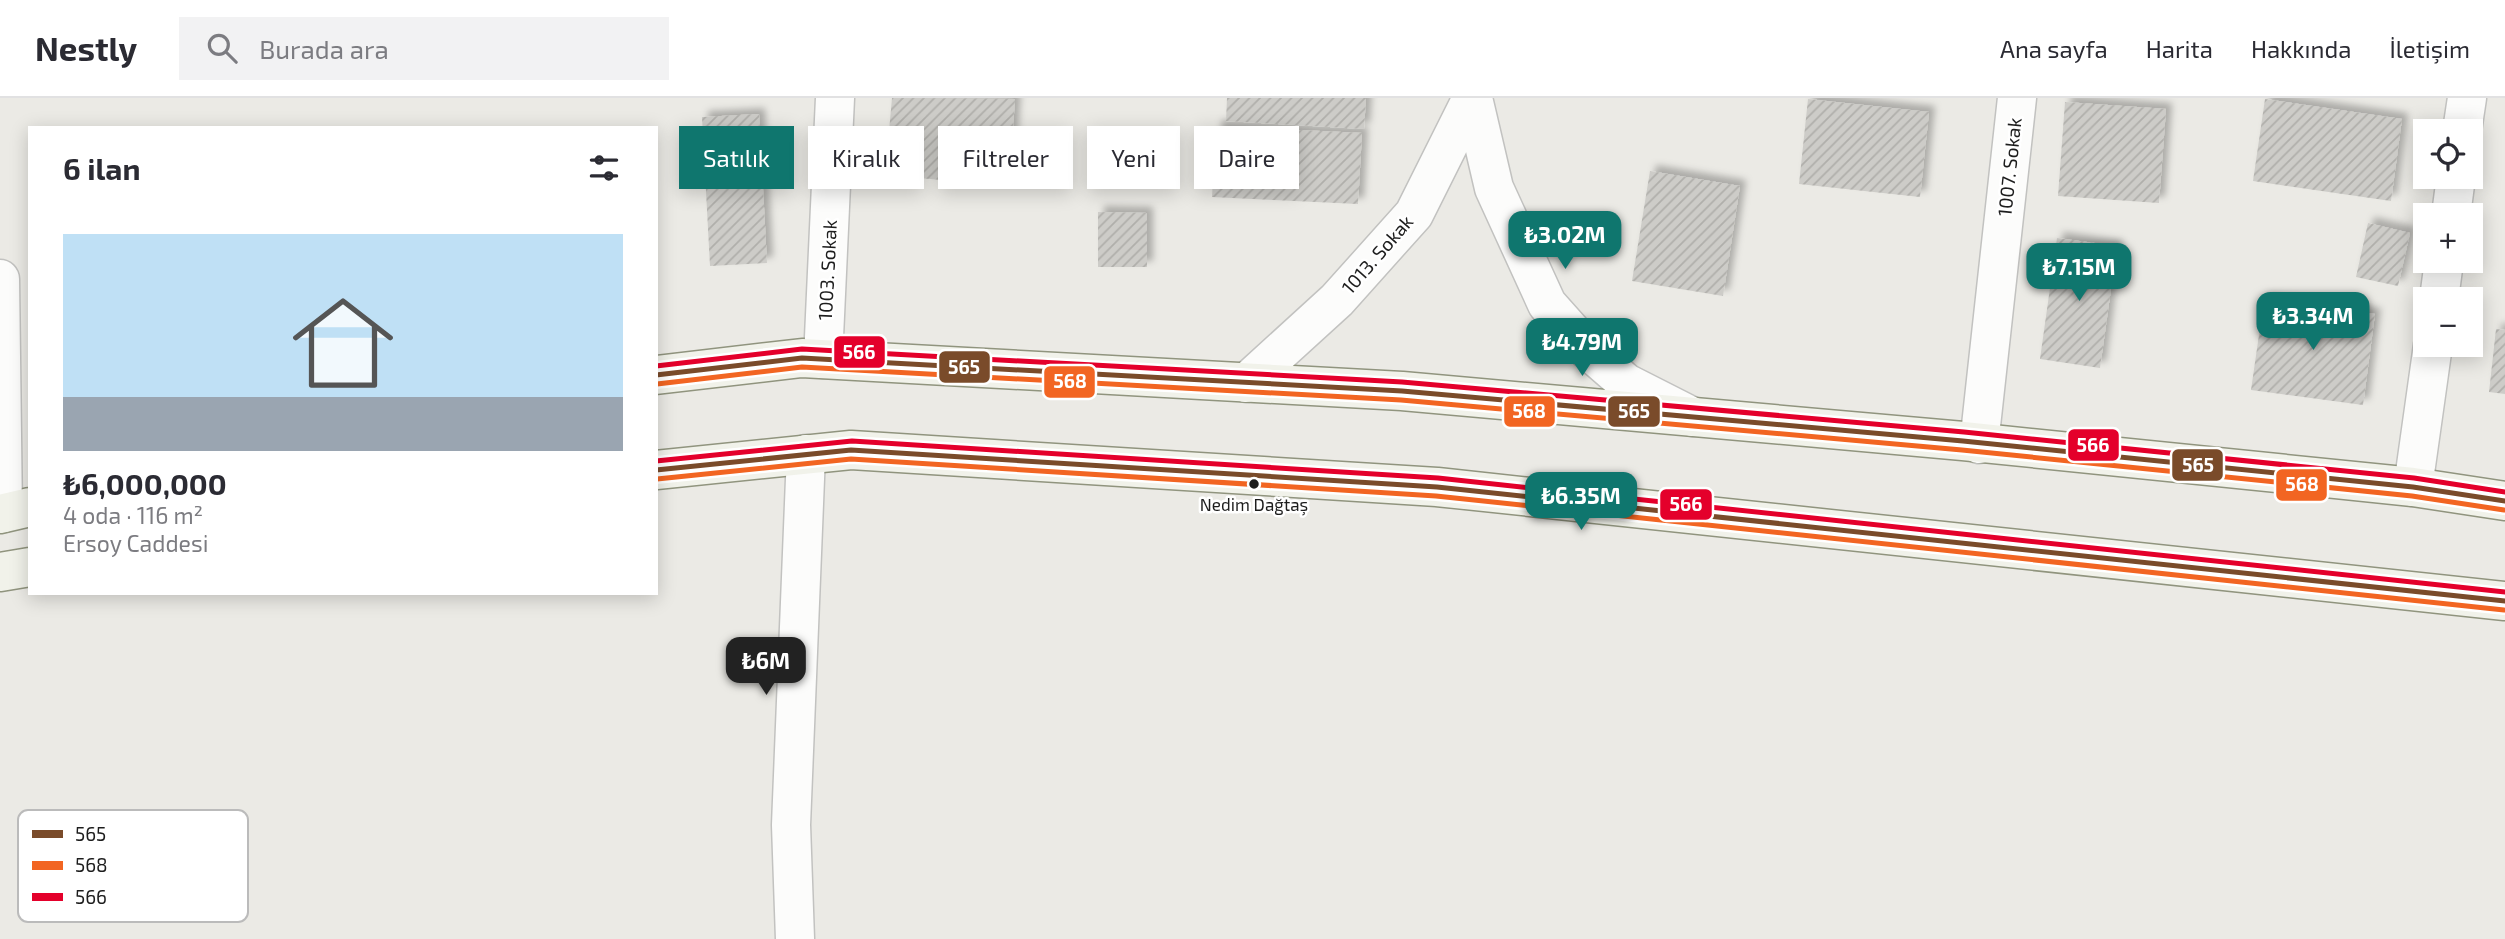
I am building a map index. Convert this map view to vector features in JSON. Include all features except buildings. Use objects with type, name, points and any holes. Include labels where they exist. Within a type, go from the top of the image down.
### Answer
[{"type":"main road","points":[[658,375],[802,358],[1402,391],[2413,487],[2505,501]]},
{"type":"main road","points":[[658,470],[851,450],[1437,487],[2505,601]]},
{"type":"main road","points":[[0,572],[28,567]]},
{"type":"street","name":"1003. Sokak","points":[[823,359],[835,98]]},
{"type":"street","name":"1013. Sokak","points":[[1246,383],[1337,300],[1414,214],[1473,98]]},
{"type":"street","name":"1013. Sokak","points":[[1473,98],[1494,188],[1547,304],[1588,350],[1626,383],[1695,418]]},
{"type":"street","name":"1007. Sokak","points":[[1979,444],[2017,98]]},
{"type":"street","points":[[2464,119],[2467,98]]},
{"type":"street","points":[[0,279],[11,511]]},
{"type":"street","points":[[2413,487],[2431,357]]},
{"type":"street","points":[[794,939],[791,825],[806,454]]},
{"type":"transit line","name":"566","points":[[658,366],[802,349],[1402,382],[1964,432],[2414,478],[2505,492]]},
{"type":"transit line","name":"565","points":[[658,375],[802,358],[1402,391],[1963,441],[2413,487],[2505,501]]},
{"type":"transit line","name":"568","points":[[658,384],[802,367],[1401,400],[1962,450],[2412,496],[2504,510]]},
{"type":"transit line","name":"566","points":[[658,461],[852,441],[1438,478],[2505,592]]},
{"type":"transit line","name":"565","points":[[658,470],[851,450],[1437,487],[2505,601]]},
{"type":"transit line","name":"568","points":[[658,479],[851,459],[1436,496],[2504,610]]},
{"type":"place","name":"Nedim Dağtaş","points":[[1254,484]]}]
